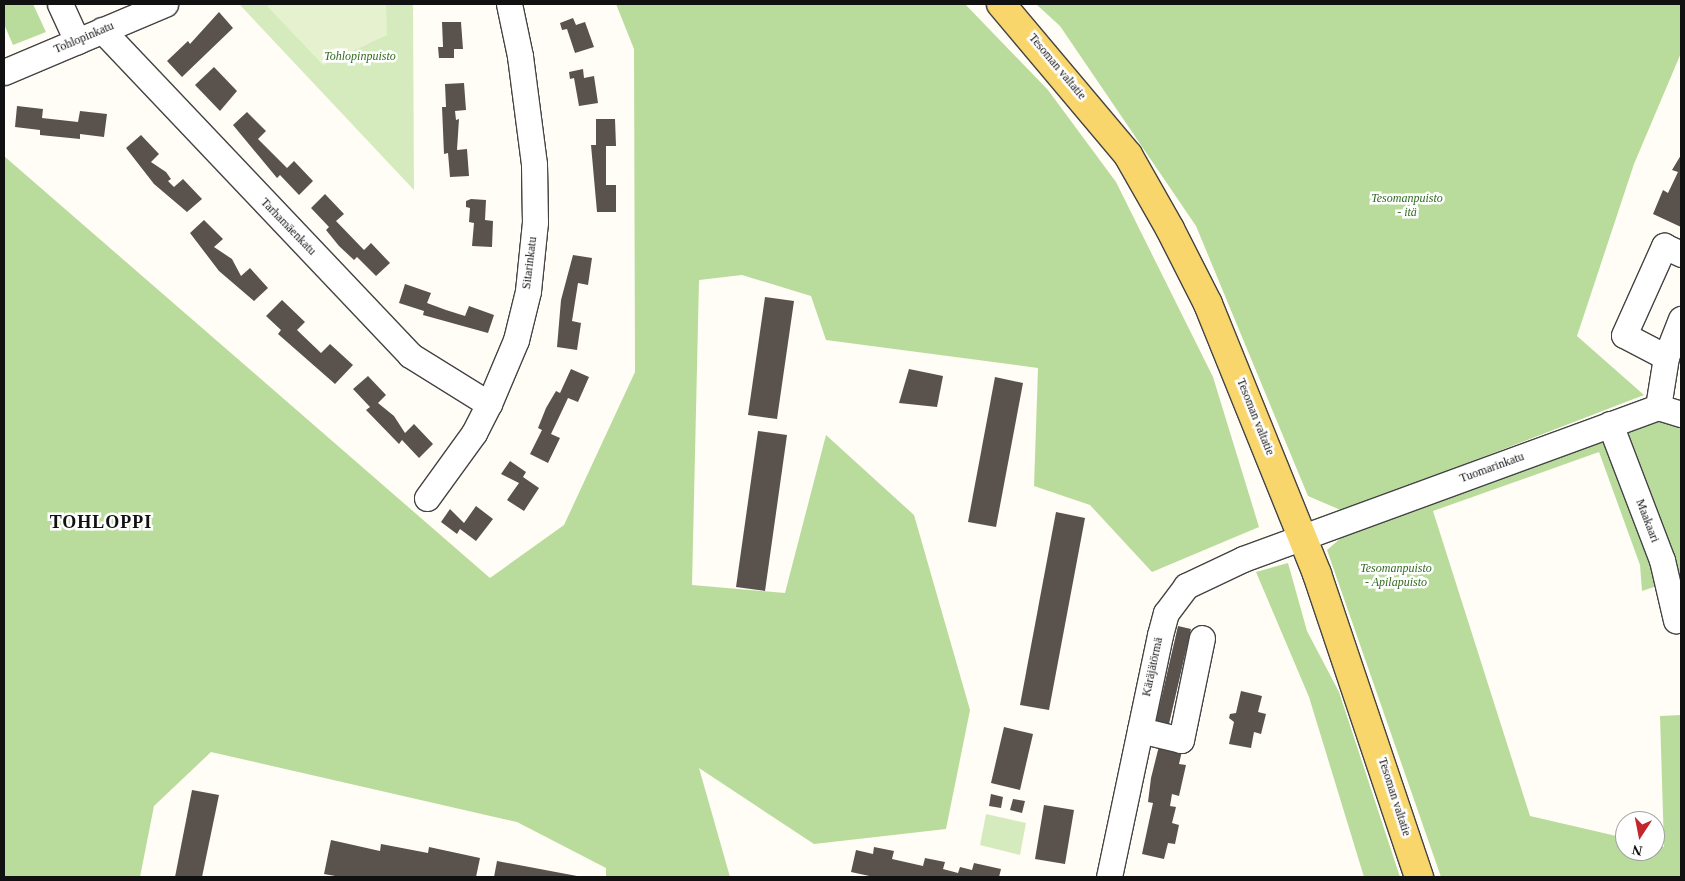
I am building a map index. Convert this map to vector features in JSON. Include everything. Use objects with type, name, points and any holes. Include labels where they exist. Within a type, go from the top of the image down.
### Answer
[{"type":"main road","name":"Tesoman valtatie","points":[[1001,4],[1128,155],[1170,229],[1208,304],[1302,537],[1382,759],[1419,877]]},
{"type":"street","points":[[60,4],[77,41]]},
{"type":"street","name":"Tohlopinkatu","points":[[4,72],[165,4]]},
{"type":"street","name":"Sitarinkatu","points":[[427,498],[474,433],[489,404],[516,340],[528,291],[535,222],[530,122],[509,4]]},
{"type":"street","name":"Tarhamäenkatu","points":[[102,30],[410,355],[489,404]]},
{"type":"street","points":[[1670,410],[1675,339],[1624,335],[1664,246],[1681,254]]},
{"type":"street","name":"Tuomarinkatu","points":[[1302,537],[1610,424],[1670,410]]},
{"type":"street","name":"Maakaari","points":[[1610,424],[1662,560],[1676,620]]},
{"type":"street","name":"Käräjätörmä","points":[[1109,877],[1160,635],[1173,600],[1200,577],[1302,537]]},
{"type":"street","points":[[1140,730],[1181,740],[1202,638]]},
{"type":"green space","points":[[4,4],[33,4],[46,32],[13,45],[4,24]]},
{"type":"green space","name":"Tohlopinpuisto","points":[[239,4],[413,4],[414,190]]},
{"type":"green space","points":[[274,4],[386,4],[387,35],[323,65],[267,6]]},
{"type":"green space","points":[[616,4],[965,4],[1048,90],[1116,182],[1213,377],[1259,527],[1152,572],[1090,505],[1034,486],[1038,368],[826,340],[811,296],[742,275],[699,280],[692,585],[785,593],[826,435],[914,515],[970,710],[946,829],[814,844],[699,768],[730,877],[606,877],[606,868],[517,822],[211,752],[154,806],[140,877],[4,877],[4,156],[490,578],[564,525],[635,372],[634,49]]},
{"type":"green space","name":"Tesomanpuisto - itä","points":[[1036,4],[1681,4],[1681,53],[1634,164],[1577,336],[1644,395],[1343,511],[1308,496],[1196,226],[1060,26]]},
{"type":"green space","name":"Tesomanpuisto - Apilapuisto","points":[[1660,419],[1681,426],[1681,578],[1642,591],[1640,565],[1599,452],[1433,511],[1530,816],[1615,836],[1615,861],[1665,861],[1665,811],[1663,811],[1660,716],[1681,715],[1681,877],[1441,877],[1327,550],[1349,531]]},
{"type":"green space","points":[[1288,563],[1307,631],[1339,692],[1400,877],[1364,877],[1309,697],[1256,572]]},
{"type":"green space","points":[[986,814],[1026,823],[1020,855],[980,845]]},
{"type":"building","points":[[219,12],[233,28],[182,77],[167,61],[188,41],[190,44]]},
{"type":"building","points":[[573,18],[576,25],[585,22],[594,47],[575,53],[567,29],[562,30],[560,23]]},
{"type":"building","points":[[442,22],[461,22],[463,49],[454,49],[454,58],[439,58],[438,47],[443,47]]},
{"type":"building","points":[[214,67],[237,91],[220,111],[195,85]]},
{"type":"building","points":[[583,69],[584,78],[594,76],[598,103],[579,106],[574,78],[570,79],[569,72]]},
{"type":"building","points":[[464,83],[466,110],[455,111],[456,120],[459,119],[457,150],[467,149],[469,176],[450,177],[448,153],[444,154],[442,107],[446,107],[445,84]]},
{"type":"building","points":[[17,106],[43,109],[42,118],[78,122],[80,111],[107,114],[104,137],[80,134],[80,139],[40,135],[40,130],[15,127]]},
{"type":"building","points":[[247,112],[266,131],[258,139],[287,168],[294,161],[313,181],[299,195],[280,175],[277,178],[233,125]]},
{"type":"building","points":[[596,119],[615,119],[616,146],[606,146],[606,185],[616,185],[616,212],[597,212],[591,145],[596,145]]},
{"type":"building","points":[[141,135],[159,154],[151,162],[166,172],[171,179],[168,181],[174,187],[183,179],[202,199],[187,212],[154,184],[126,148]]},
{"type":"building","points":[[1681,155],[1681,227],[1653,214],[1663,190],[1668,193],[1678,172],[1672,170]]},
{"type":"building","points":[[325,194],[344,214],[336,221],[364,250],[371,243],[390,263],[376,276],[357,257],[354,260],[339,246],[326,230],[329,227],[311,208]]},
{"type":"building","points":[[471,199],[486,200],[485,220],[493,221],[492,247],[472,246],[474,223],[469,222],[470,208],[466,207],[466,201]]},
{"type":"building","points":[[204,220],[223,239],[214,247],[232,259],[241,276],[250,268],[268,288],[254,301],[219,271],[190,233]]},
{"type":"building","points":[[573,255],[592,258],[588,285],[578,283],[572,321],[581,323],[577,350],[557,347],[561,300]]},
{"type":"building","points":[[405,284],[431,293],[427,303],[446,310],[465,316],[469,306],[494,315],[488,333],[423,315],[424,311],[399,303]]},
{"type":"building","points":[[765,297],[794,301],[777,419],[748,415]]},
{"type":"building","points":[[282,300],[305,322],[297,330],[321,353],[330,344],[353,365],[335,384],[278,334],[281,330],[266,316]]},
{"type":"building","points":[[571,369],[589,377],[578,402],[568,398],[551,434],[560,438],[548,463],[530,454],[542,430],[538,428],[546,408],[556,391],[560,393]]},
{"type":"building","points":[[909,369],[943,376],[937,407],[899,403]]},
{"type":"building","points":[[368,376],[386,395],[378,403],[394,416],[405,433],[414,424],[433,444],[419,458],[402,440],[399,444],[366,410],[370,407],[353,389]]},
{"type":"building","points":[[995,377],[1023,383],[996,527],[968,522]]},
{"type":"building","points":[[758,431],[787,435],[765,591],[736,587]]},
{"type":"building","points":[[510,461],[526,472],[523,477],[539,488],[524,511],[507,500],[519,483],[501,474]]},
{"type":"building","points":[[476,506],[493,519],[476,541],[460,529],[457,534],[441,522],[450,509],[464,523]]},
{"type":"building","points":[[1056,512],[1085,518],[1049,710],[1020,705]]},
{"type":"building","points":[[1178,626],[1191,629],[1169,724],[1156,721]]},
{"type":"building","points":[[1241,691],[1262,696],[1258,712],[1266,714],[1261,734],[1254,732],[1251,748],[1229,744],[1234,722],[1229,718],[1230,714],[1236,713]]},
{"type":"building","points":[[1004,727],[1033,734],[1020,790],[991,783]]},
{"type":"building","points":[[1159,746],[1182,751],[1179,764],[1186,765],[1179,796],[1172,794],[1170,806],[1176,807],[1172,823],[1179,825],[1175,844],[1168,843],[1164,859],[1142,854],[1153,803],[1148,802],[1151,778]]},
{"type":"building","points":[[192,790],[219,795],[202,877],[175,877]]},
{"type":"building","points":[[991,794],[1003,797],[1001,808],[989,806]]},
{"type":"building","points":[[1013,799],[1025,801],[1022,813],[1010,810]]},
{"type":"building","points":[[1044,805],[1074,810],[1065,864],[1035,859]]},
{"type":"building","points":[[331,840],[380,851],[381,844],[428,853],[429,847],[480,858],[476,877],[341,877],[324,874]]},
{"type":"building","points":[[874,847],[894,851],[892,859],[923,866],[925,858],[945,862],[943,869],[958,873],[960,867],[972,870],[974,863],[1001,869],[999,877],[874,877],[851,872],[856,850],[873,854]]},
{"type":"building","points":[[497,861],[577,876],[577,877],[494,877]]},
{"type":"district","name":"TOHLOPPI","points":[[101,522]]}]
